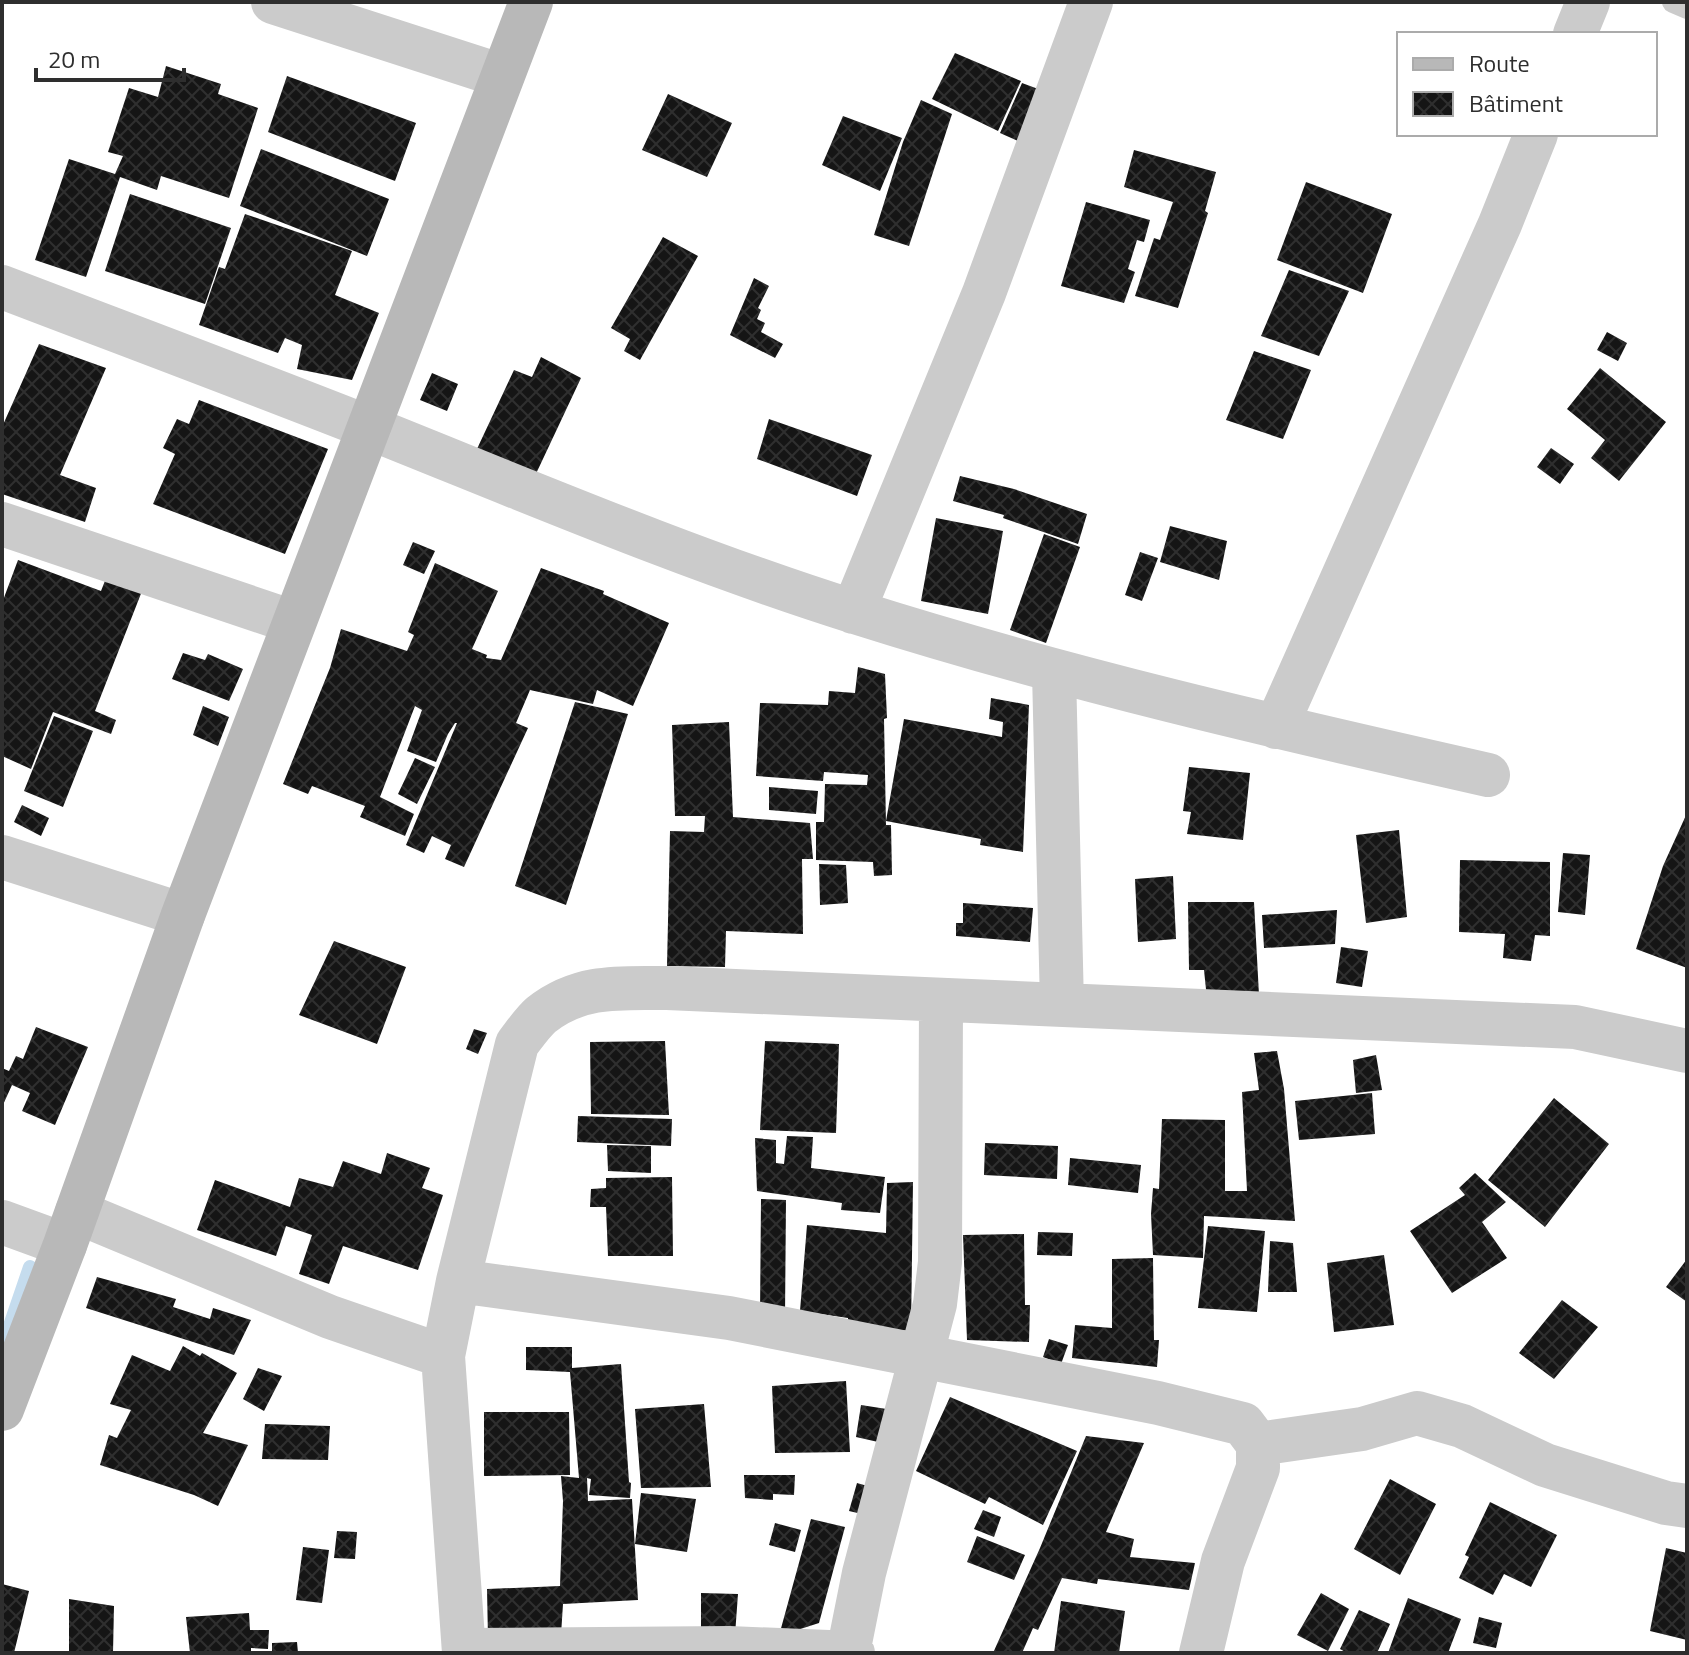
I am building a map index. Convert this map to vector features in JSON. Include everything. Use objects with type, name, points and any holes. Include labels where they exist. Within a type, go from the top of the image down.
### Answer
[{"type":"main road","points":[[2,1409],[293,622],[531,2]]},
{"type":"street","points":[[273,2],[502,76]]},
{"type":"street","points":[[853,612],[984,293],[1091,2]]},
{"type":"street","points":[[1576,32],[1588,2]]},
{"type":"street","points":[[1276,727],[1500,224],[1535,136]]},
{"type":"street","points":[[2,287],[367,427],[623,531],[853,612],[1054,672],[1488,775]]},
{"type":"street","points":[[2,524],[293,622]]},
{"type":"street","points":[[1054,672],[1062,1005]]},
{"type":"street","points":[[2,857],[183,915]]},
{"type":"street","points":[[941,1000],[940,1262],[935,1304],[864,1573],[850,1652],[729,1648],[464,1651],[443,1356],[458,1281],[517,1044],[541,1016],[573,996],[604,988],[941,1000],[1575,1027],[1687,1051]]},
{"type":"street","points":[[2,1222],[71,1229],[443,1356]]},
{"type":"street","points":[[458,1281],[729,1318],[1158,1403],[1243,1424],[1258,1444],[1258,1468],[1223,1561],[1201,1653]]},
{"type":"street","points":[[1258,1444],[1362,1429],[1417,1413],[1462,1426],[1545,1465],[1666,1503],[1687,1506]]},
{"type":"lane","points":[[1673,2],[1687,8]]},
{"type":"building","points":[[955,53],[1021,81],[998,131],[932,99]]},
{"type":"building","points":[[166,66],[221,84],[218,94],[258,108],[229,198],[161,176],[157,190],[120,177],[86,277],[35,260],[69,159],[115,174],[123,156],[108,152],[129,88],[158,97]]},
{"type":"building","points":[[287,76],[416,123],[395,181],[268,132]]},
{"type":"building","points":[[1022,83],[1041,90],[1020,142],[1000,133]]},
{"type":"building","points":[[668,94],[732,123],[707,177],[642,150]]},
{"type":"building","points":[[921,100],[952,114],[909,246],[874,235],[903,142]]},
{"type":"building","points":[[843,116],[902,138],[880,191],[822,165]]},
{"type":"building","points":[[261,149],[389,199],[367,256],[240,206]]},
{"type":"building","points":[[1134,150],[1216,172],[1205,211],[1208,213],[1178,308],[1135,296],[1154,238],[1160,240],[1173,202],[1124,187]]},
{"type":"building","points":[[1306,182],[1392,214],[1363,293],[1277,260]]},
{"type":"building","points":[[130,194],[231,228],[205,304],[105,271]]},
{"type":"building","points":[[1086,202],[1150,220],[1144,242],[1137,240],[1128,269],[1135,272],[1124,303],[1061,286]]},
{"type":"building","points":[[245,214],[352,251],[335,295],[379,313],[352,380],[297,369],[302,345],[285,338],[278,353],[199,325],[219,267],[225,269]]},
{"type":"building","points":[[663,237],[698,256],[640,360],[624,351],[630,339],[611,328]]},
{"type":"building","points":[[1289,270],[1349,291],[1319,356],[1261,336]]},
{"type":"building","points":[[754,278],[769,286],[758,308],[761,310],[757,319],[765,323],[761,332],[783,344],[775,358],[730,335]]},
{"type":"building","points":[[1607,332],[1627,343],[1618,361],[1597,350]]},
{"type":"building","points":[[39,344],[106,368],[60,475],[96,488],[85,522],[2,494],[2,427]]},
{"type":"building","points":[[1254,351],[1311,370],[1283,439],[1226,420]]},
{"type":"building","points":[[541,357],[581,378],[534,478],[476,451],[514,370],[532,377]]},
{"type":"building","points":[[1600,368],[1666,422],[1619,481],[1591,458],[1605,440],[1567,409]]},
{"type":"building","points":[[432,373],[458,384],[447,411],[420,400]]},
{"type":"building","points":[[199,400],[328,449],[285,554],[153,504],[175,454],[163,448],[177,419],[189,424]]},
{"type":"building","points":[[769,419],[872,455],[857,496],[757,459]]},
{"type":"building","points":[[1551,448],[1574,464],[1560,484],[1537,467]]},
{"type":"building","points":[[960,476],[1014,489],[1087,514],[1078,544],[1003,518],[1004,515],[953,501]]},
{"type":"building","points":[[936,518],[1003,531],[988,614],[921,601]]},
{"type":"building","points":[[1170,526],[1227,541],[1219,580],[1160,562]]},
{"type":"building","points":[[1044,534],[1080,547],[1046,643],[1010,630]]},
{"type":"building","points":[[413,542],[435,551],[424,574],[403,565]]},
{"type":"building","points":[[1140,552],[1158,558],[1142,601],[1125,595]]},
{"type":"building","points":[[18,560],[101,591],[108,573],[144,586],[95,711],[116,720],[111,734],[53,712],[31,769],[2,756],[2,603]]},
{"type":"building","points":[[435,563],[498,591],[472,649],[487,655],[486,658],[501,660],[541,568],[604,591],[603,594],[669,623],[633,706],[597,690],[593,704],[530,690],[516,723],[528,728],[464,867],[445,859],[451,845],[432,836],[424,853],[406,845],[457,723],[448,734],[436,762],[407,751],[422,710],[415,706],[380,797],[414,814],[405,836],[360,817],[365,806],[312,786],[308,794],[283,784],[330,668],[341,629],[407,651],[414,635],[408,632]]},
{"type":"building","points":[[183,653],[205,660],[208,654],[243,669],[229,701],[172,679]]},
{"type":"building","points":[[858,667],[885,674],[886,825],[891,825],[892,875],[874,876],[873,862],[816,860],[816,822],[824,822],[825,784],[867,785],[868,775],[824,772],[823,781],[756,776],[760,703],[828,705],[829,691],[855,693]]},
{"type":"building","points":[[991,698],[1029,705],[1023,852],[980,845],[981,839],[886,821],[904,719],[1002,737],[1003,722],[989,719]]},
{"type":"building","points":[[575,702],[628,714],[566,905],[515,886]]},
{"type":"building","points":[[203,706],[229,717],[218,746],[193,735]]},
{"type":"building","points":[[54,716],[93,731],[63,807],[24,791]]},
{"type":"building","points":[[729,722],[733,817],[810,823],[813,859],[802,859],[803,934],[726,931],[725,967],[667,966],[670,831],[704,832],[705,816],[675,816],[672,725]]},
{"type":"building","points":[[415,758],[435,767],[417,804],[398,794]]},
{"type":"building","points":[[1189,767],[1250,773],[1243,840],[1187,834],[1191,812],[1183,811]]},
{"type":"building","points":[[769,787],[818,791],[816,814],[769,810]]},
{"type":"building","points":[[22,805],[49,818],[41,836],[14,822]]},
{"type":"building","points":[[1687,813],[1687,968],[1636,949],[1663,866]]},
{"type":"building","points":[[1399,830],[1407,917],[1366,923],[1356,835]]},
{"type":"building","points":[[1563,853],[1590,855],[1585,915],[1558,912]]},
{"type":"building","points":[[1460,860],[1550,862],[1550,936],[1535,935],[1531,961],[1503,958],[1505,934],[1459,932]]},
{"type":"building","points":[[819,864],[846,865],[848,903],[820,905]]},
{"type":"building","points":[[1173,876],[1176,939],[1138,942],[1135,879]]},
{"type":"building","points":[[1188,902],[1254,902],[1259,995],[1207,999],[1204,970],[1189,970]]},
{"type":"building","points":[[963,903],[1033,908],[1030,942],[956,936],[956,923],[963,923]]},
{"type":"building","points":[[1337,910],[1335,944],[1264,948],[1262,915]]},
{"type":"building","points":[[334,941],[406,967],[377,1044],[299,1015]]},
{"type":"building","points":[[1341,947],[1368,951],[1362,987],[1336,983]]},
{"type":"building","points":[[36,1027],[88,1047],[55,1125],[22,1111],[30,1093],[12,1085],[2,1107],[2,1068],[9,1071],[16,1056],[23,1059]]},
{"type":"building","points":[[474,1029],[487,1033],[478,1054],[466,1049]]},
{"type":"building","points":[[665,1041],[669,1115],[591,1114],[590,1042]]},
{"type":"building","points":[[765,1041],[839,1044],[836,1133],[760,1130]]},
{"type":"building","points":[[1277,1051],[1284,1089],[1295,1221],[1204,1216],[1203,1258],[1153,1255],[1151,1214],[1153,1188],[1159,1189],[1162,1119],[1225,1120],[1225,1191],[1247,1191],[1242,1092],[1259,1090],[1254,1053]]},
{"type":"building","points":[[1376,1055],[1382,1090],[1356,1093],[1353,1060]]},
{"type":"building","points":[[1372,1093],[1375,1134],[1299,1140],[1295,1101]]},
{"type":"building","points":[[1554,1098],[1609,1144],[1545,1227],[1488,1180]]},
{"type":"building","points":[[578,1116],[672,1119],[671,1146],[577,1142]]},
{"type":"building","points":[[787,1136],[813,1137],[811,1168],[885,1177],[880,1213],[841,1210],[842,1203],[757,1191],[755,1138],[776,1140],[776,1163],[784,1164]]},
{"type":"building","points":[[985,1143],[1058,1146],[1057,1179],[984,1175]]},
{"type":"building","points":[[607,1145],[651,1146],[651,1173],[608,1171]]},
{"type":"building","points":[[387,1153],[430,1168],[422,1188],[443,1195],[418,1270],[343,1246],[329,1284],[299,1274],[312,1235],[286,1226],[276,1256],[197,1230],[215,1180],[290,1207],[299,1178],[333,1187],[343,1161],[381,1174]]},
{"type":"building","points":[[1070,1158],[1141,1165],[1138,1193],[1068,1185]]},
{"type":"building","points":[[1475,1173],[1506,1202],[1482,1222],[1507,1258],[1452,1293],[1410,1231],[1465,1195],[1459,1188]]},
{"type":"building","points":[[672,1177],[673,1256],[608,1256],[606,1207],[590,1207],[591,1189],[606,1188],[606,1178]]},
{"type":"building","points":[[913,1182],[911,1331],[848,1325],[848,1318],[800,1311],[807,1225],[886,1233],[887,1183]]},
{"type":"building","points":[[761,1199],[786,1200],[785,1317],[760,1316]]},
{"type":"building","points":[[1208,1226],[1265,1231],[1257,1312],[1198,1308]]},
{"type":"building","points":[[1038,1232],[1073,1233],[1072,1256],[1037,1255]]},
{"type":"building","points":[[1024,1234],[1025,1305],[1030,1305],[1029,1342],[967,1340],[963,1235]]},
{"type":"building","points":[[1270,1241],[1293,1243],[1297,1292],[1268,1292]]},
{"type":"building","points":[[1384,1255],[1394,1325],[1334,1332],[1327,1263]]},
{"type":"building","points":[[1153,1258],[1154,1340],[1159,1340],[1157,1367],[1072,1358],[1075,1325],[1112,1328],[1112,1259]]},
{"type":"building","points":[[1687,1259],[1687,1302],[1666,1287]]},
{"type":"building","points":[[97,1277],[176,1299],[173,1307],[210,1319],[213,1308],[251,1320],[234,1355],[86,1308]]},
{"type":"building","points":[[1562,1300],[1598,1327],[1554,1379],[1519,1353]]},
{"type":"building","points":[[1049,1339],[1068,1345],[1061,1364],[1043,1357]]},
{"type":"building","points":[[183,1346],[237,1373],[203,1433],[248,1445],[218,1506],[194,1495],[100,1465],[109,1435],[117,1438],[131,1410],[110,1404],[132,1355],[170,1371]]},
{"type":"building","points":[[526,1347],[572,1347],[572,1368],[621,1364],[630,1498],[589,1495],[591,1479],[587,1478],[588,1501],[632,1499],[638,1600],[563,1604],[561,1635],[488,1639],[487,1589],[560,1586],[561,1476],[579,1478],[570,1372],[526,1370]]},
{"type":"building","points":[[258,1368],[282,1376],[264,1411],[243,1399]]},
{"type":"building","points":[[846,1381],[850,1452],[775,1453],[772,1386]]},
{"type":"building","points":[[950,1397],[1077,1451],[1043,1525],[989,1497],[985,1504],[916,1471]]},
{"type":"building","points":[[704,1404],[711,1487],[641,1488],[635,1409]]},
{"type":"building","points":[[861,1405],[893,1410],[887,1444],[856,1437]]},
{"type":"building","points":[[484,1412],[569,1412],[570,1475],[484,1476]]},
{"type":"building","points":[[265,1424],[330,1426],[328,1460],[262,1459]]},
{"type":"building","points":[[1086,1436],[1144,1443],[1106,1532],[1134,1539],[1130,1557],[1195,1563],[1189,1590],[1098,1579],[1097,1584],[1062,1578],[1038,1630],[1033,1628],[1022,1653],[993,1653],[1040,1548]]},
{"type":"building","points":[[744,1475],[795,1475],[794,1495],[773,1494],[773,1500],[745,1498]]},
{"type":"building","points":[[1390,1479],[1436,1504],[1400,1575],[1354,1549]]},
{"type":"building","points":[[857,1483],[878,1489],[870,1516],[849,1511]]},
{"type":"building","points":[[641,1493],[696,1499],[687,1552],[635,1544]]},
{"type":"building","points":[[1490,1502],[1557,1535],[1531,1587],[1504,1574],[1493,1595],[1459,1578],[1469,1557],[1465,1555]]},
{"type":"building","points":[[983,1510],[1001,1517],[994,1537],[974,1529]]},
{"type":"building","points":[[811,1519],[845,1527],[819,1623],[788,1633],[780,1632]]},
{"type":"building","points":[[775,1523],[801,1530],[795,1552],[769,1545]]},
{"type":"building","points":[[337,1531],[357,1532],[355,1559],[334,1558]]},
{"type":"building","points":[[977,1536],[1025,1555],[1014,1580],[967,1562]]},
{"type":"building","points":[[303,1547],[329,1550],[322,1603],[296,1600]]},
{"type":"building","points":[[1666,1548],[1687,1553],[1687,1640],[1650,1631]]},
{"type":"building","points":[[2,1584],[29,1591],[14,1653],[2,1653]]},
{"type":"building","points":[[701,1593],[738,1594],[735,1635],[701,1637]]},
{"type":"building","points":[[1321,1593],[1349,1609],[1328,1651],[1297,1635]]},
{"type":"building","points":[[1408,1598],[1461,1619],[1448,1653],[1388,1653]]},
{"type":"building","points":[[69,1599],[114,1606],[113,1653],[69,1653]]},
{"type":"building","points":[[1061,1601],[1125,1611],[1119,1653],[1054,1653]]},
{"type":"building","points":[[1359,1610],[1390,1624],[1377,1653],[1347,1653],[1340,1649]]},
{"type":"building","points":[[249,1613],[250,1630],[269,1630],[268,1649],[251,1648],[251,1653],[190,1653],[186,1617]]},
{"type":"building","points":[[1479,1617],[1502,1623],[1496,1648],[1473,1643]]},
{"type":"building","points":[[297,1642],[298,1653],[272,1653],[272,1643]]},
{"type":"waterway","points":[[3,1346],[30,1267]]}]
